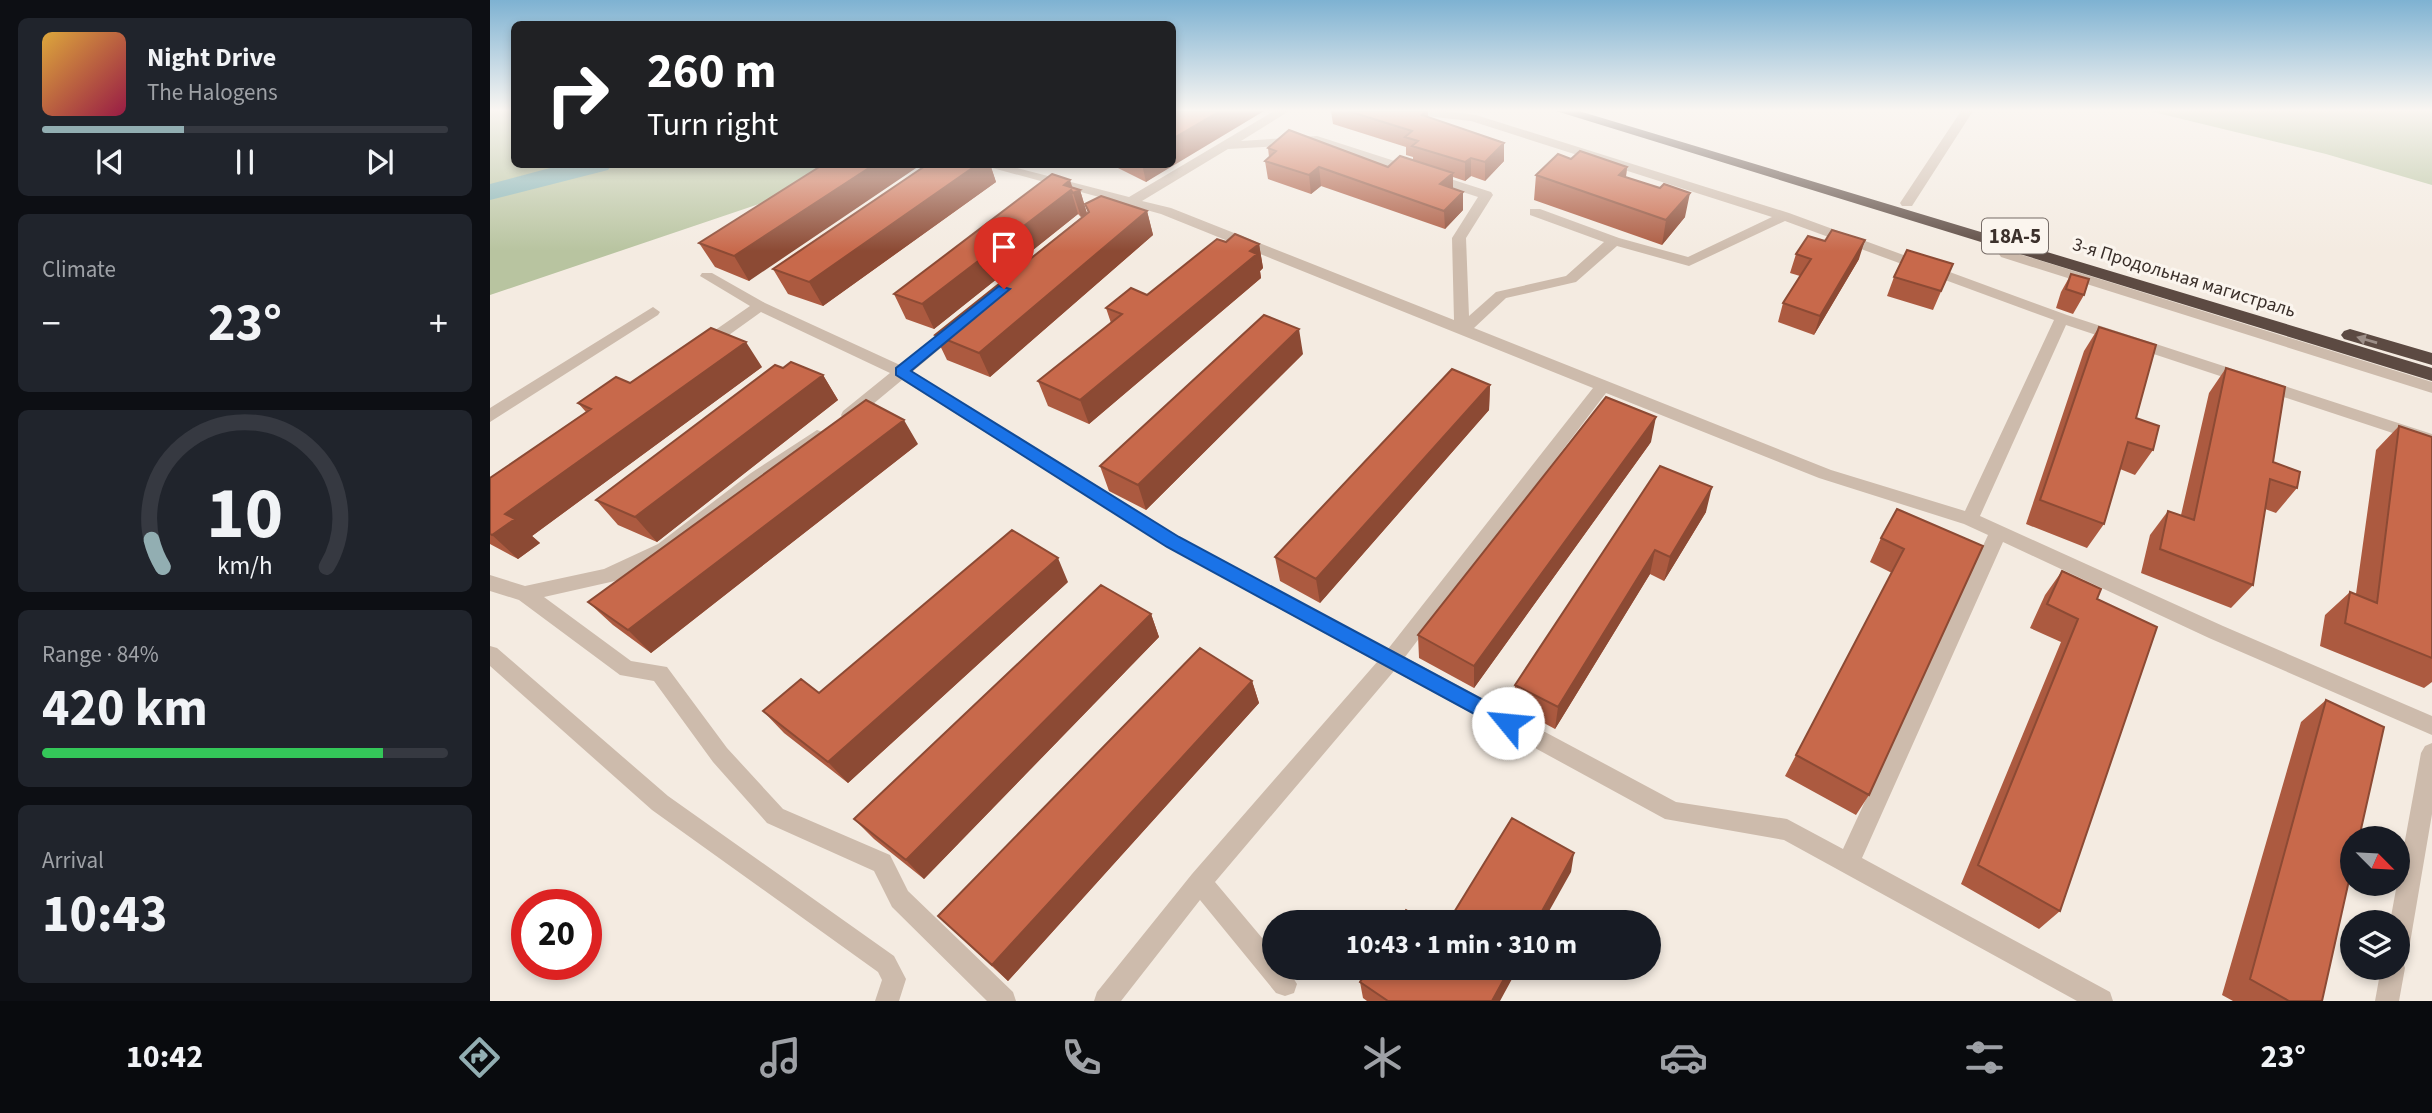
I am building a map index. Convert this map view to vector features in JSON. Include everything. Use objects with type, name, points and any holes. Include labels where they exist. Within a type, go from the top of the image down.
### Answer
[{"type":"highway","name":"3-я Продольная магистраль","points":[[1717,158],[2432,375]]},
{"type":"highway","name":"3-я Продольная магистраль","points":[[1755,158],[2432,359]]},
{"type":"street","points":[[1108,213],[1205,158]]},
{"type":"street","points":[[1371,158],[1486,195],[1459,238],[1462,331]]},
{"type":"street","points":[[1599,158],[1784,216],[2062,318],[2432,440]]},
{"type":"street","points":[[1907,203],[1937,158]]},
{"type":"street","points":[[999,168],[1179,216],[1602,387],[1846,482],[1970,519],[2216,632],[2432,726]]},
{"type":"street","points":[[1535,212],[1614,241],[1689,262],[1784,216]]},
{"type":"street","points":[[1462,331],[1501,295],[1571,279],[1614,241]]},
{"type":"street","points":[[2006,254],[2075,284],[2432,388]]},
{"type":"street","points":[[707,276],[760,306],[901,372],[1173,542],[1673,812],[1787,831],[2101,1001]]},
{"type":"street","points":[[692,353],[760,306]]},
{"type":"street","points":[[490,416],[653,312]]},
{"type":"street","points":[[1970,519],[2062,318]]},
{"type":"street","points":[[525,594],[608,576],[664,549],[757,477],[854,411],[966,319]]},
{"type":"street","points":[[1106,1001],[1200,882],[1391,660],[1602,387]]},
{"type":"street","points":[[1848,863],[1999,532]]},
{"type":"street","points":[[490,583],[525,594],[627,669],[660,673],[720,755],[775,816],[881,863],[900,899],[1004,1001]]},
{"type":"street","points":[[490,654],[660,803],[886,964],[894,979],[887,1001]]},
{"type":"street","points":[[2404,910],[2432,753]]},
{"type":"street","points":[[1200,882],[1285,984]]},
{"type":"street","points":[[2387,1001],[2391,980]]},
{"type":"green space","points":[[490,158],[511,158],[511,168],[835,168],[804,186],[759,204],[490,295]]},
{"type":"green space","points":[[2339,158],[2432,158],[2432,185]]},
{"type":"building","points":[[1269,158],[1363,158],[1388,167],[1398,158],[1405,158],[1453,173],[1440,184],[1463,192],[1444,211],[1319,167],[1309,175],[1265,161]]},
{"type":"building","points":[[1451,158],[1489,158],[1485,162],[1471,158],[1465,162]]},
{"type":"building","points":[[1554,158],[1600,158],[1627,167],[1619,175],[1660,188],[1664,184],[1690,193],[1666,220],[1536,175]]},
{"type":"building","points":[[818,168],[869,168],[734,256],[699,243]]},
{"type":"building","points":[[922,168],[972,168],[809,282],[773,269]]},
{"type":"building","points":[[1052,174],[1070,180],[1064,185],[1080,190],[1073,193],[1071,190],[922,304],[894,294]]},
{"type":"building","points":[[1101,196],[1147,211],[979,353],[935,335],[1089,212],[1085,204]]},
{"type":"building","points":[[1832,230],[1865,240],[1820,316],[1783,303],[1811,259],[1796,254],[1808,236],[1825,241]]},
{"type":"building","points":[[1235,234],[1259,244],[1250,251],[1257,254],[1080,400],[1038,381],[1122,314],[1106,308],[1131,288],[1147,295],[1217,239],[1226,242]]},
{"type":"building","points":[[1907,250],[1953,264],[1941,291],[1894,277]]},
{"type":"building","points":[[2071,274],[2089,279],[2084,295],[2066,289]]},
{"type":"building","points":[[1264,315],[1299,329],[1138,485],[1100,466]]},
{"type":"building","points":[[2099,327],[2156,345],[2136,418],[2159,426],[2153,450],[2128,442],[2104,524],[2040,500]]},
{"type":"building","points":[[711,328],[746,342],[505,514],[515,519],[490,534],[490,478],[591,409],[578,403],[616,377],[630,383]]},
{"type":"building","points":[[791,362],[823,375],[635,517],[596,500],[775,365],[783,368]]},
{"type":"building","points":[[2226,368],[2285,387],[2273,462],[2300,472],[2297,488],[2270,479],[2253,585],[2160,549],[2168,511],[2194,520]]},
{"type":"building","points":[[1452,369],[1490,385],[1316,579],[1275,557]]},
{"type":"building","points":[[1606,397],[1656,417],[1474,666],[1418,635]]},
{"type":"building","points":[[866,400],[904,420],[628,630],[588,602]]},
{"type":"building","points":[[2399,426],[2432,437],[2432,658],[2345,623],[2350,592],[2377,603]]},
{"type":"building","points":[[1660,466],[1712,487],[1670,557],[1655,550],[1558,707],[1515,685]]},
{"type":"building","points":[[1897,509],[1983,546],[1869,795],[1796,755],[1904,549],[1881,538]]},
{"type":"building","points":[[1012,530],[1058,558],[828,762],[763,711],[801,679],[819,693]]},
{"type":"building","points":[[2062,571],[2101,589],[2097,599],[2157,627],[2060,911],[1978,865],[2078,619],[2047,604]]},
{"type":"building","points":[[1101,585],[1151,614],[906,860],[854,819]]},
{"type":"building","points":[[1200,648],[1252,681],[992,965],[938,916]]},
{"type":"building","points":[[2326,700],[2384,727],[2362,826],[2340,826],[2340,896],[2346,896],[2342,910],[2340,910],[2322,1001],[2289,1001],[2250,979]]},
{"type":"building","points":[[1512,818],[1574,853],[1543,910],[1455,910]]},
{"type":"building","points":[[1503,980],[1492,1001],[1388,1001],[1360,982]]},
{"type":"waterway","points":[[490,192],[583,168]]},
{"type":"route","points":[[1004,289],[901,372],[1173,542],[1508,723]]}]
